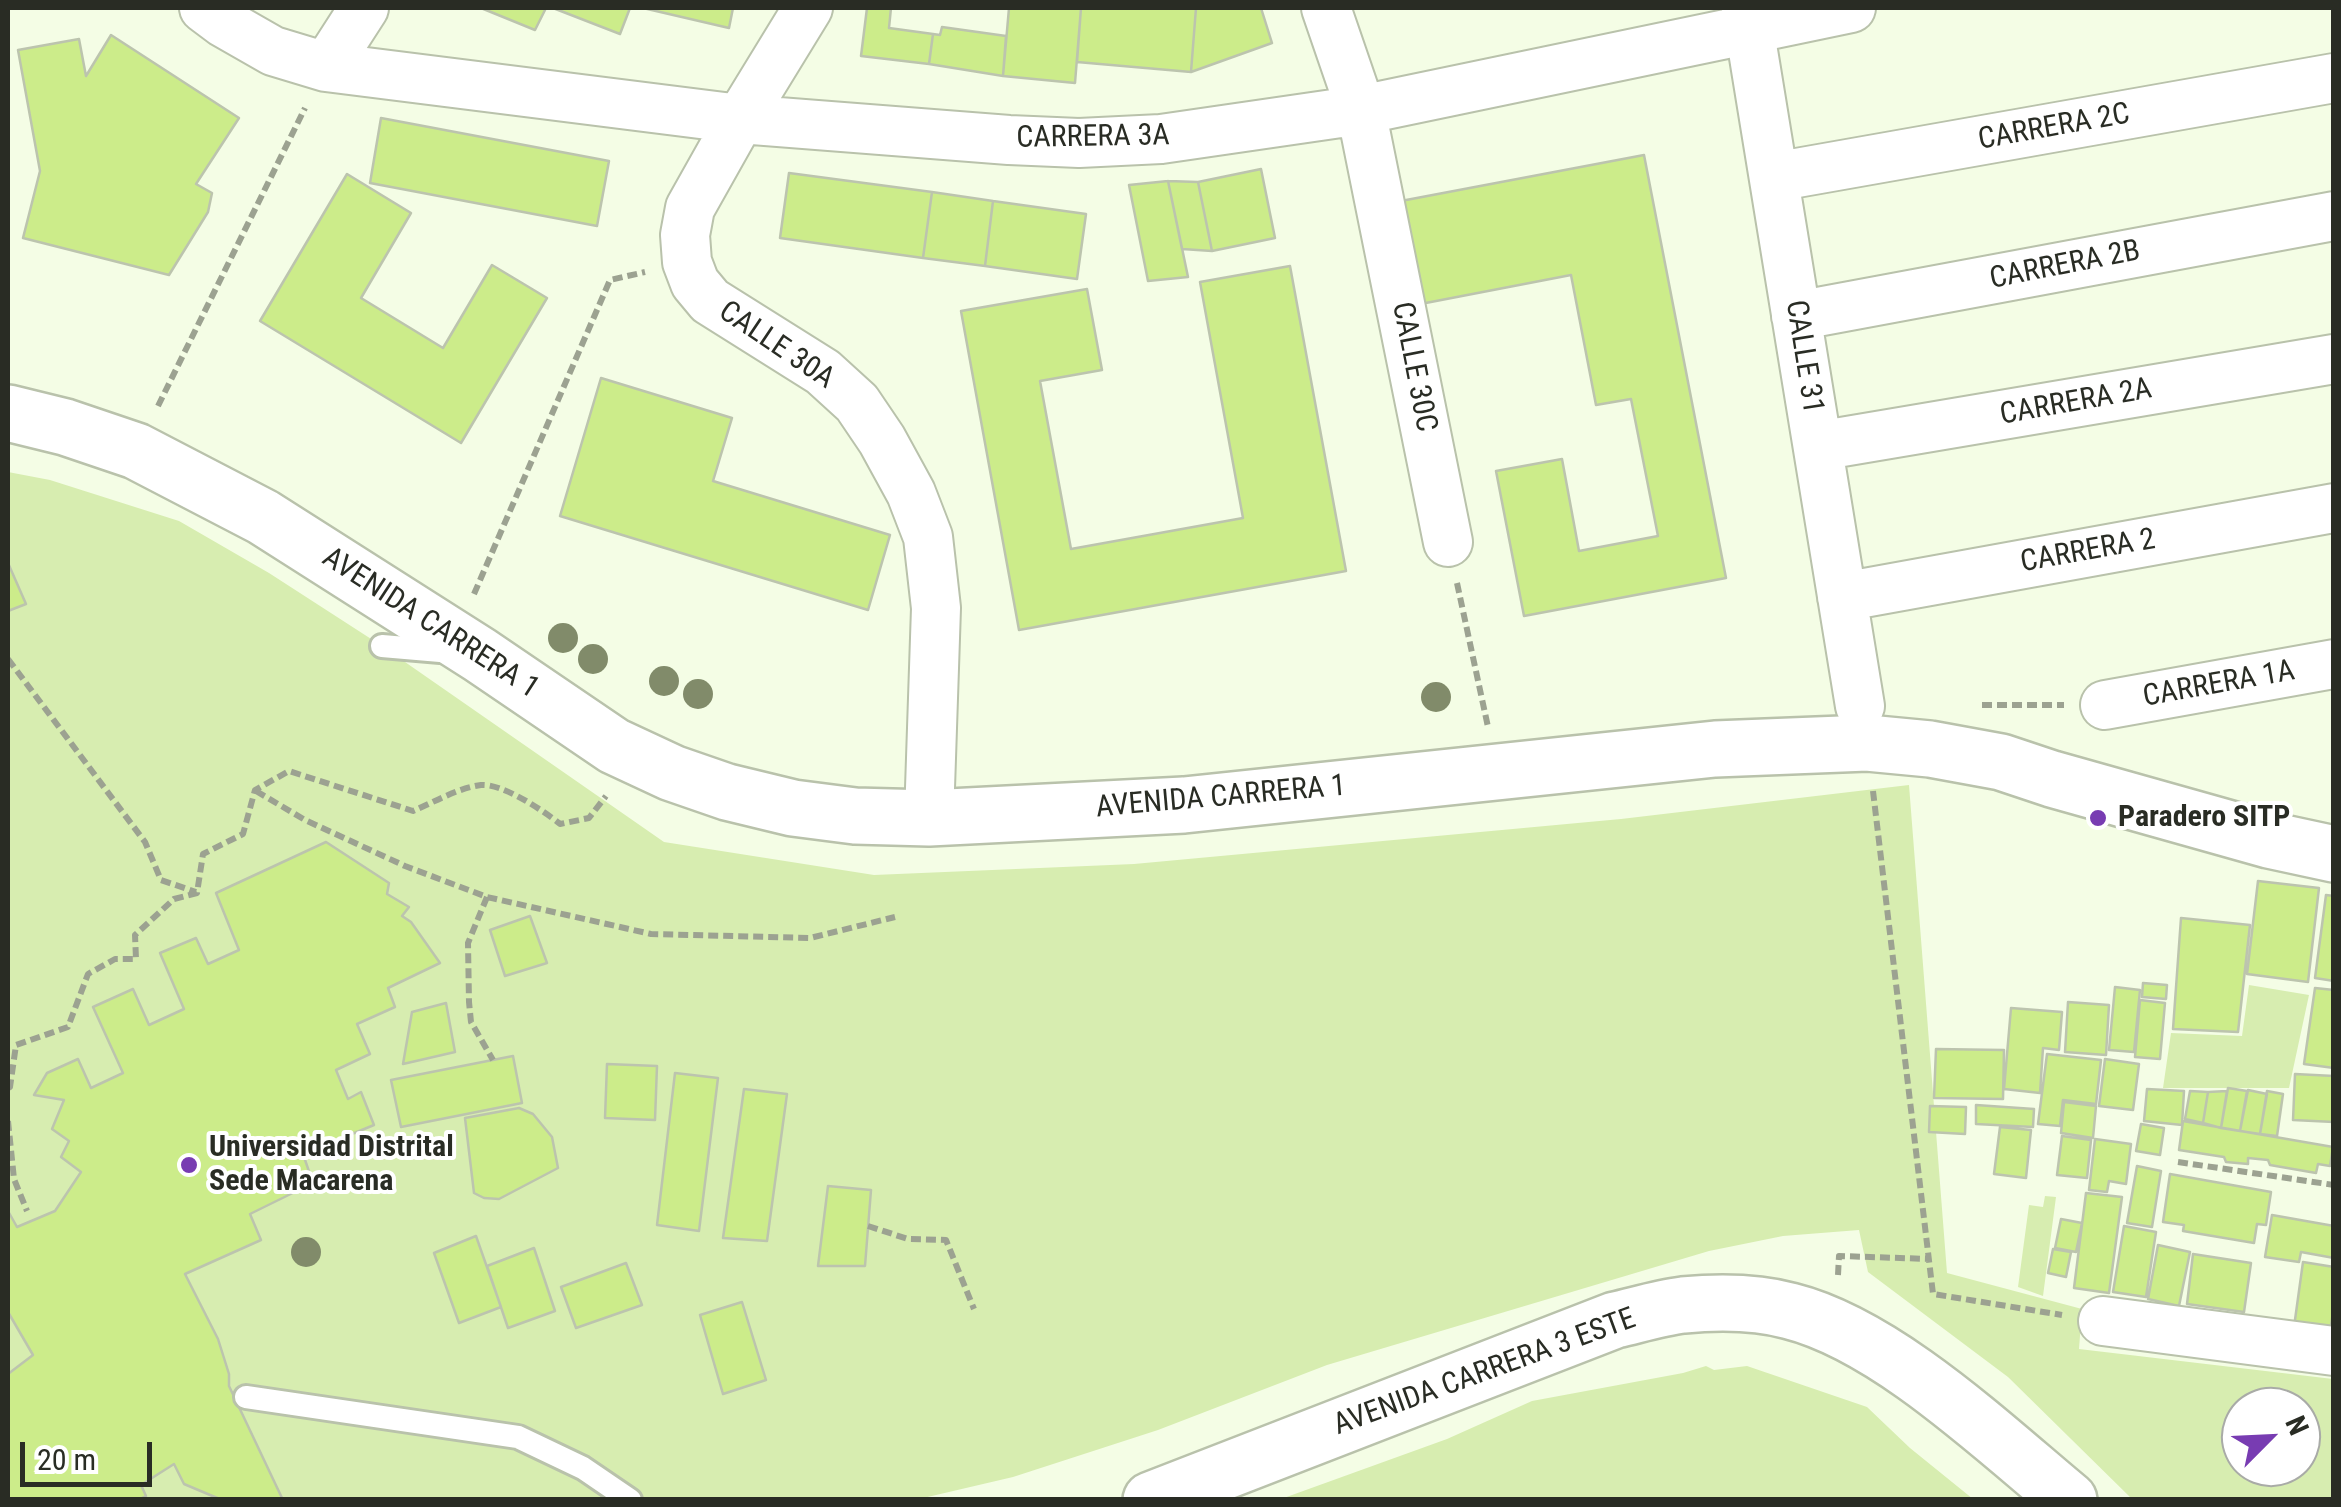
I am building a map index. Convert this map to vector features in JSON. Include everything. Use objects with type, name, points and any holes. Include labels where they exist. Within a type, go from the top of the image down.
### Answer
[{"type":"main road","name":"AVENIDA CARRERA 1","points":[[8,413],[65,426],[136,451],[263,517],[614,746],[672,773],[793,808],[854,816],[929,818],[1184,804],[1715,749],[1867,743],[2001,762],[2269,840],[2334,854]]},
{"type":"main road","name":"AVENIDA CARRERA 3 ESTE","points":[[1150,1500],[1615,1320],[1682,1306],[1740,1304],[1788,1310],[1836,1326],[1947,1400],[2070,1500]]},
{"type":"street","name":"CARRERA 3A","points":[[204,8],[273,51],[326,67],[740,119],[1079,143],[1160,139],[1362,110],[1748,18],[1851,8]]},
{"type":"street","points":[[326,67],[364,8]]},
{"type":"street","points":[[686,262],[690,208],[808,8]]},
{"type":"street","name":"CALLE 30C","points":[[1326,8],[1362,110],[1448,542]]},
{"type":"street","name":"CALLE 31","points":[[1748,18],[1860,706]]},
{"type":"street","name":"CARRERA 2C","points":[[1774,178],[2334,78]]},
{"type":"street","name":"CARRERA 2B","points":[[1796,316],[2334,216]]},
{"type":"street","name":"CALLE 30A","points":[[686,262],[695,283],[710,301],[824,372],[857,403],[911,493],[928,537],[936,608],[929,818]]},
{"type":"street","name":"CARRERA 2A","points":[[1818,446],[2334,359]]},
{"type":"street","name":"CARRERA 2","points":[[1842,597],[2334,508]]},
{"type":"street","name":"CARRERA 1A","points":[[2106,705],[2334,664]]},
{"type":"street","points":[[2103,1321],[2334,1351]]},
{"type":"lane","points":[[382,646],[480,655]]},
{"type":"lane","points":[[246,1397],[518,1437],[583,1468],[630,1500]]},
{"type":"path","points":[[151,420],[326,67]]},
{"type":"path","points":[[474,595],[610,280],[686,262]]},
{"type":"path","points":[[1448,542],[1489,730]]},
{"type":"path","points":[[8,658],[145,842],[162,880],[197,892]]},
{"type":"path","points":[[197,892],[203,854],[243,834],[255,790],[288,771],[413,811],[486,784],[536,806],[560,824],[589,818],[604,799]]},
{"type":"path","points":[[1872,786],[1933,1294],[2103,1321]]},
{"type":"path","points":[[255,790],[305,820],[405,866],[487,897],[652,934],[810,938],[894,916]]},
{"type":"path","points":[[8,1088],[16,1045],[68,1026],[88,974],[115,959],[136,959],[135,935],[174,899],[197,892]]},
{"type":"path","points":[[487,897],[468,942],[469,1002],[471,1022],[493,1060]]},
{"type":"path","points":[[8,1122],[14,1180],[27,1211]]},
{"type":"path","points":[[2178,1162],[2334,1185]]},
{"type":"path","points":[[868,1226],[908,1239],[946,1240],[974,1309]]},
{"type":"path","points":[[1836,1326],[1839,1256],[1929,1260]]},
{"type":"green space","points":[[8,472],[50,480],[179,521],[382,646],[664,842],[874,875],[1134,864],[1621,819],[1909,785],[1947,1273],[2082,1309],[2079,1349],[2333,1379],[2333,1499],[2132,1499],[2008,1377],[1868,1272],[1859,1230],[1783,1236],[1709,1251],[1327,1365],[1158,1430],[1013,1477],[919,1499],[8,1499]]},
{"type":"green space","points":[[2249,985],[2309,995],[2289,1088],[2163,1088],[2171,1033],[2242,1036]]},
{"type":"green space","points":[[2045,1196],[2056,1197],[2043,1296],[2018,1287],[2029,1205],[2043,1207]]},
{"type":"green space","points":[[1706,1366],[1714,1370],[1747,1366],[1867,1407],[1973,1499],[1281,1499],[1447,1439],[1532,1401]]},
{"type":"building","points":[[481,8],[546,8],[535,30]]},
{"type":"building","points":[[553,8],[630,8],[620,34]]},
{"type":"building","points":[[643,8],[733,8],[729,28]]},
{"type":"building","points":[[867,8],[891,8],[889,28],[933,34],[929,64],[861,56]]},
{"type":"building","points":[[1009,8],[1081,8],[1075,83],[1003,76]]},
{"type":"building","points":[[1081,8],[1196,8],[1191,72],[1077,62]]},
{"type":"building","points":[[1196,8],[1261,8],[1272,43],[1191,72]]},
{"type":"building","points":[[942,27],[1006,36],[1003,76],[929,64],[933,34],[940,35]]},
{"type":"building","points":[[111,35],[239,118],[196,184],[212,193],[208,212],[169,275],[23,238],[40,171],[18,50],[79,39],[86,76]]},
{"type":"building","points":[[381,118],[609,161],[597,226],[370,183]]},
{"type":"building","points":[[1644,155],[1726,578],[1524,616],[1496,471],[1562,459],[1579,551],[1658,536],[1631,399],[1596,405],[1571,275],[1405,307],[1385,204]]},
{"type":"building","points":[[1261,169],[1275,238],[1212,251],[1198,182]]},
{"type":"building","points":[[789,173],[932,192],[923,258],[780,238]]},
{"type":"building","points":[[347,174],[411,213],[361,298],[443,348],[492,265],[547,298],[461,443],[260,321]]},
{"type":"building","points":[[1168,181],[1198,182],[1212,251],[1182,249]]},
{"type":"building","points":[[1168,181],[1188,277],[1148,281],[1129,185]]},
{"type":"building","points":[[932,192],[993,201],[985,266],[923,258]]},
{"type":"building","points":[[993,201],[1086,214],[1077,279],[985,266]]},
{"type":"building","points":[[1290,266],[1346,571],[1019,630],[961,311],[1087,289],[1102,370],[1040,381],[1071,549],[1243,518],[1200,282]]},
{"type":"building","points":[[601,378],[732,418],[713,481],[890,535],[868,610],[560,516]]},
{"type":"building","points":[[8,563],[26,604],[8,611]]},
{"type":"building","name":"Universidad Distrital Sede Macarena","points":[[326,842],[389,883],[387,894],[409,907],[402,916],[411,922],[440,963],[388,988],[395,1007],[357,1024],[370,1054],[336,1070],[348,1099],[361,1092],[374,1125],[303,1154],[313,1183],[250,1214],[261,1240],[185,1274],[218,1339],[229,1386],[282,1498],[222,1500],[184,1484],[174,1464],[141,1485],[146,1496],[138,1500],[8,1500],[8,1374],[33,1355],[8,1312],[8,1211],[17,1227],[55,1211],[81,1172],[61,1157],[69,1141],[52,1129],[64,1100],[34,1095],[47,1073],[78,1059],[91,1088],[123,1073],[93,1007],[133,989],[149,1025],[184,1009],[160,953],[196,938],[208,964],[239,950],[216,893]]},
{"type":"building","points":[[2258,881],[2319,888],[2308,982],[2247,974]]},
{"type":"building","points":[[2326,895],[2334,896],[2334,981],[2315,978]]},
{"type":"building","points":[[530,916],[547,963],[505,976],[490,930]]},
{"type":"building","points":[[2181,918],[2250,925],[2238,1032],[2173,1029]]},
{"type":"building","points":[[2143,983],[2167,985],[2166,999],[2142,997]]},
{"type":"building","points":[[2115,987],[2140,990],[2134,1052],[2109,1050]]},
{"type":"building","points":[[2315,988],[2334,990],[2334,1068],[2304,1064]]},
{"type":"building","points":[[2140,1000],[2165,1003],[2160,1059],[2135,1057]]},
{"type":"building","points":[[2068,1002],[2109,1005],[2106,1055],[2065,1052]]},
{"type":"building","points":[[446,1003],[455,1052],[403,1064],[412,1012]]},
{"type":"building","points":[[2011,1008],[2062,1012],[2059,1050],[2043,1048],[2040,1093],[2004,1089]]},
{"type":"building","points":[[1936,1049],[2004,1050],[2003,1099],[1934,1098]]},
{"type":"building","points":[[2047,1054],[2101,1060],[2096,1104],[2063,1100],[2060,1126],[2038,1124]]},
{"type":"building","points":[[513,1056],[522,1103],[401,1127],[391,1080]]},
{"type":"building","points":[[2105,1059],[2139,1064],[2133,1110],[2099,1106]]},
{"type":"building","points":[[607,1064],[657,1066],[655,1120],[605,1118]]},
{"type":"building","points":[[675,1073],[718,1078],[699,1231],[657,1225]]},
{"type":"building","points":[[2295,1074],[2334,1076],[2334,1122],[2293,1120]]},
{"type":"building","points":[[2228,1088],[2247,1091],[2240,1131],[2221,1128]]},
{"type":"building","points":[[744,1089],[787,1094],[767,1241],[723,1238]]},
{"type":"building","points":[[2147,1089],[2184,1091],[2182,1125],[2144,1121]]},
{"type":"building","points":[[2248,1090],[2267,1094],[2260,1134],[2240,1131]]},
{"type":"building","points":[[2190,1091],[2208,1092],[2203,1123],[2185,1119]]},
{"type":"building","points":[[2227,1091],[2221,1128],[2203,1123],[2208,1092]]},
{"type":"building","points":[[2267,1091],[2283,1094],[2277,1136],[2260,1134]]},
{"type":"building","points":[[2064,1102],[2096,1106],[2093,1138],[2061,1133]]},
{"type":"building","points":[[1976,1105],[2034,1109],[2033,1127],[1976,1124]]},
{"type":"building","points":[[1930,1106],[1966,1107],[1965,1134],[1929,1132]]},
{"type":"building","points":[[519,1108],[533,1114],[552,1137],[558,1168],[499,1199],[484,1198],[474,1193],[465,1118]]},
{"type":"building","points":[[2183,1121],[2333,1147],[2330,1166],[2318,1164],[2316,1173],[2270,1165],[2268,1160],[2248,1158],[2248,1164],[2226,1162],[2224,1157],[2179,1150]]},
{"type":"building","points":[[2141,1124],[2164,1128],[2160,1155],[2136,1151]]},
{"type":"building","points":[[2000,1127],[2031,1130],[2026,1178],[1994,1174]]},
{"type":"building","points":[[2062,1136],[2091,1140],[2087,1178],[2057,1175]]},
{"type":"building","points":[[2095,1139],[2131,1144],[2126,1184],[2109,1181],[2107,1192],[2089,1190]]},
{"type":"building","points":[[2137,1166],[2161,1171],[2152,1227],[2127,1223]]},
{"type":"building","points":[[2170,1174],[2271,1192],[2266,1225],[2257,1224],[2254,1243],[2183,1231],[2184,1225],[2163,1222]]},
{"type":"building","points":[[828,1186],[871,1190],[865,1266],[818,1266]]},
{"type":"building","points":[[2086,1193],[2122,1197],[2109,1293],[2074,1288]]},
{"type":"building","points":[[2272,1215],[2334,1226],[2334,1258],[2301,1252],[2299,1262],[2265,1257]]},
{"type":"building","points":[[2061,1219],[2082,1223],[2076,1252],[2055,1248]]},
{"type":"building","points":[[2124,1226],[2156,1232],[2146,1297],[2113,1292]]},
{"type":"building","points":[[476,1236],[501,1307],[459,1323],[434,1253]]},
{"type":"building","points":[[2158,1245],[2190,1252],[2179,1306],[2148,1299]]},
{"type":"building","points":[[534,1248],[555,1311],[508,1328],[487,1266]]},
{"type":"building","points":[[2053,1249],[2071,1252],[2066,1277],[2048,1273]]},
{"type":"building","points":[[2193,1254],[2251,1263],[2244,1312],[2187,1304]]},
{"type":"building","points":[[2303,1262],[2334,1267],[2330,1332],[2294,1327]]},
{"type":"building","points":[[626,1263],[642,1305],[576,1328],[561,1287]]},
{"type":"building","points":[[742,1302],[766,1380],[723,1394],[700,1315]]},
{"type":"place","name":"Paradero SITP","points":[[2098,818]]},
{"type":"place","name":"Universidad Distrital Sede Macarena","points":[[189,1165]]}]
